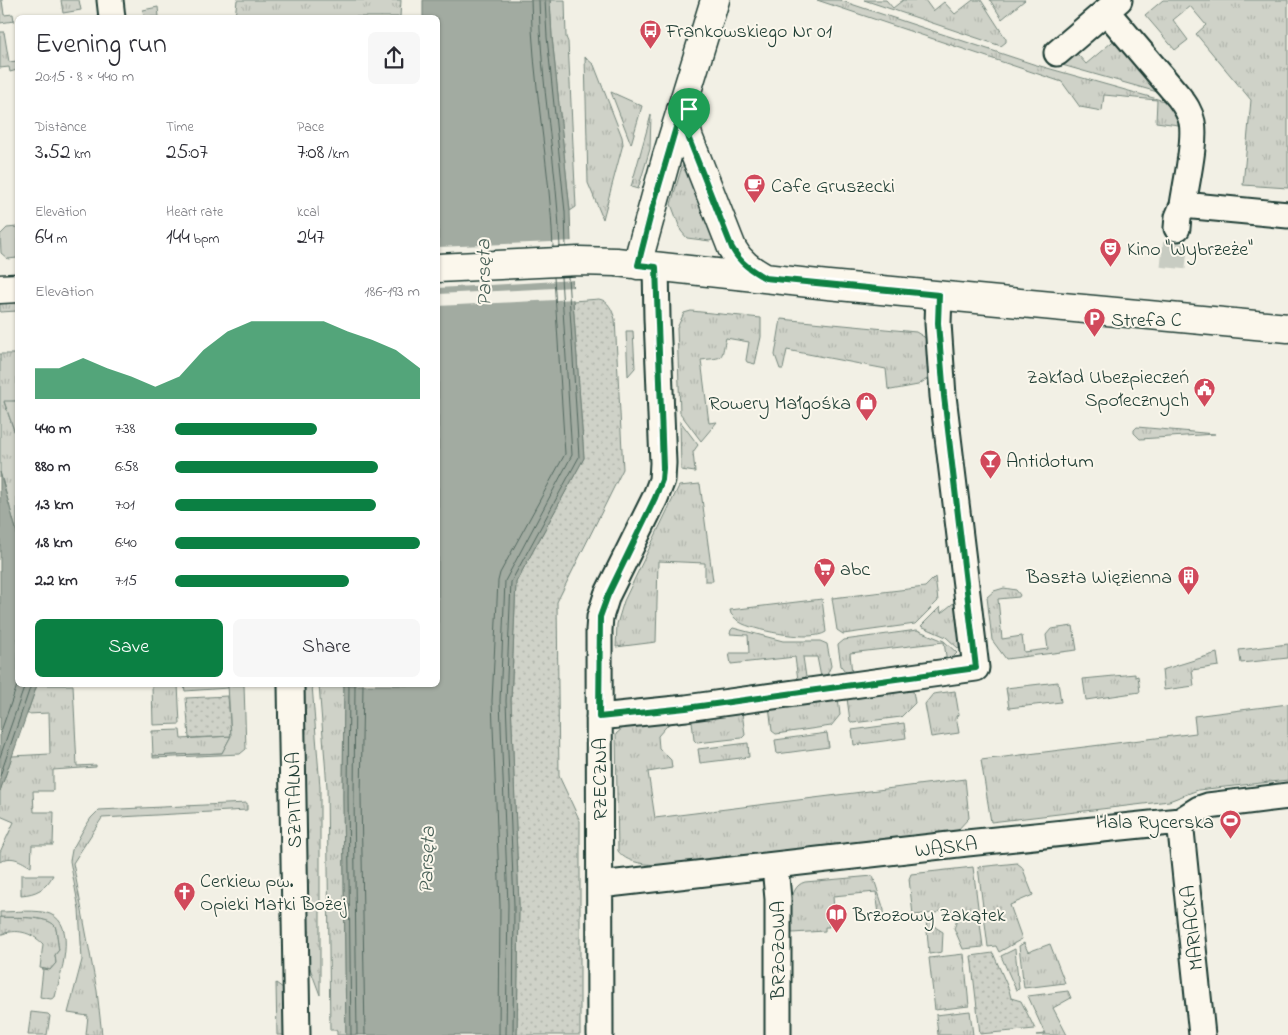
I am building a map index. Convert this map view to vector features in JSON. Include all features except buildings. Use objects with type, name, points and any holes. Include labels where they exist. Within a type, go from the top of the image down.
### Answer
[{"type":"street","points":[[110,0],[112,15]]},
{"type":"street","points":[[647,266],[652,210],[715,0]]},
{"type":"street","points":[[1057,52],[1112,6],[1189,112],[1193,136],[1180,217],[1288,215]]},
{"type":"street","points":[[681,110],[689,139],[732,248],[737,257],[748,268],[765,278]]},
{"type":"street","points":[[440,268],[579,261],[1288,328]]},
{"type":"street","name":"RZECZNA","points":[[600,1035],[600,617],[608,595],[655,498],[662,480],[663,468],[647,266]]},
{"type":"street","points":[[0,289],[15,288]]},
{"type":"street","points":[[599,717],[686,708],[976,668],[944,396],[938,323],[939,295]]},
{"type":"street","name":"SZPITALNA","points":[[291,687],[297,1035]]},
{"type":"street","name":"WĄSKA","points":[[600,885],[967,843],[1180,822],[1199,808],[1288,796]]},
{"type":"street","name":"MARIACKA","points":[[1180,822],[1202,1035]]},
{"type":"street","name":"BRZOZOWA","points":[[775,866],[778,899],[778,1035]]},
{"type":"green space","points":[[0,0],[2,0],[4,15],[13,14],[14,21],[0,23]]},
{"type":"green space","points":[[61,0],[79,0],[81,10],[63,13]]},
{"type":"green space","points":[[237,0],[401,0],[400,15],[235,15]]},
{"type":"green space","points":[[550,0],[565,0],[576,207],[570,211],[552,37]]},
{"type":"green space","points":[[817,0],[839,0],[1033,64],[1175,104],[1186,126],[1156,122],[1157,100],[1104,95],[1102,111],[1080,107],[1062,82]]},
{"type":"green space","points":[[864,0],[886,0],[893,8],[903,0],[925,0],[933,11],[944,2],[955,14],[973,0],[981,0],[1006,39],[1006,42],[1001,46]]},
{"type":"green space","points":[[990,0],[1025,0],[1002,19]]},
{"type":"green space","points":[[1163,0],[1288,0],[1288,188],[1243,185],[1251,100],[1196,34],[1206,25],[1190,6],[1173,20],[1188,40],[1175,50],[1145,15]]},
{"type":"green space","points":[[158,7],[159,15],[144,15],[143,10]]},
{"type":"green space","points":[[0,32],[4,32],[9,62],[15,61],[15,71],[10,72],[9,67],[0,68]]},
{"type":"green space","points":[[1118,37],[1168,95],[1055,63],[1072,48],[1086,64]]},
{"type":"green space","points":[[585,57],[594,65],[623,144],[603,219],[588,183]]},
{"type":"green space","points":[[611,92],[642,106],[631,144]]},
{"type":"green space","points":[[651,115],[650,149],[638,189],[631,187]]},
{"type":"green space","points":[[686,162],[718,236],[710,241],[687,238],[681,231],[671,204],[683,163]]},
{"type":"green space","points":[[15,227],[15,258],[8,259],[1,253],[0,235],[7,228]]},
{"type":"green space","points":[[599,299],[608,304],[615,319],[623,469],[557,602],[559,776],[580,821],[580,1035],[517,1035],[519,905],[511,701],[516,582],[584,458],[573,301]]},
{"type":"green space","points":[[15,300],[15,311],[0,312],[0,301]]},
{"type":"green space","points":[[691,311],[761,318],[761,337],[755,364],[746,360],[749,342],[726,338],[721,357],[701,360],[709,423],[717,422],[701,441],[680,413],[677,328],[684,313]]},
{"type":"green space","points":[[781,319],[916,332],[929,340],[933,375],[918,385],[891,390],[888,389],[886,369],[787,350],[783,369],[780,369],[775,355]]},
{"type":"green space","points":[[626,331],[633,331],[635,368],[628,376]]},
{"type":"green space","points":[[0,354],[15,354],[15,401],[4,402],[15,433],[15,526],[0,472]]},
{"type":"green space","points":[[4,401],[15,401],[15,433]]},
{"type":"green space","points":[[680,421],[698,445],[693,452],[695,472],[681,470]]},
{"type":"green space","points":[[1137,427],[1215,434],[1140,439],[1134,433]]},
{"type":"green space","points":[[700,484],[713,581],[705,581],[705,563],[658,561],[656,642],[616,647],[617,624],[624,601],[679,486]]},
{"type":"green space","points":[[935,577],[938,601],[915,624],[843,634],[837,630],[832,598],[925,587]]},
{"type":"green space","points":[[1004,588],[1016,590],[1020,595],[1019,597],[998,599],[1002,639],[1022,636],[1024,652],[1048,649],[1046,635],[1051,629],[1073,626],[1077,650],[1006,659],[992,640],[987,597],[994,591]]},
{"type":"green space","points":[[822,599],[826,632],[819,635],[797,636],[761,630],[739,622],[731,614],[730,610]]},
{"type":"green space","points":[[956,601],[962,644],[959,649],[946,637],[921,626],[940,607],[941,613]]},
{"type":"green space","points":[[733,628],[783,641],[820,641],[827,644],[831,666],[826,677],[821,677],[817,657],[803,657],[806,677],[798,680],[795,657],[731,664],[729,653],[749,653],[748,635],[730,634]]},
{"type":"green space","points":[[917,630],[944,641],[957,653],[947,663],[944,642],[850,653],[852,674],[848,675],[841,666],[838,645],[844,640]]},
{"type":"green space","points":[[1288,644],[1288,658],[1241,663],[1239,650]]},
{"type":"green space","points":[[1217,653],[1219,666],[1192,670],[1194,686],[1164,690],[1162,670]]},
{"type":"green space","points":[[1135,674],[1135,677],[1138,676],[1140,692],[1086,700],[1083,679]]},
{"type":"green space","points":[[1058,682],[1061,702],[1009,708],[1006,688]]},
{"type":"green space","points":[[36,687],[73,687],[77,766],[96,765],[96,767],[53,770],[53,791],[33,791],[34,812],[54,812],[53,845],[32,845],[31,867],[12,858],[0,862],[0,852],[14,822],[0,816],[0,791],[12,756],[50,754],[49,713],[27,714]]},
{"type":"green space","points":[[152,687],[178,687],[180,724],[153,725]]},
{"type":"green space","points":[[184,687],[228,687],[228,688],[185,691]]},
{"type":"green space","points":[[228,687],[244,687],[246,749],[240,754],[153,758],[153,756],[222,753],[231,736]]},
{"type":"green space","points":[[304,687],[312,687],[320,787],[320,995],[308,963]]},
{"type":"green space","points":[[319,687],[344,687],[343,796],[346,1035],[337,1035],[337,1030],[330,1030],[327,787]]},
{"type":"green space","points":[[913,691],[915,703],[901,717],[853,723],[850,721],[847,698]]},
{"type":"green space","points":[[955,691],[959,715],[956,716],[959,733],[931,737],[925,704],[933,694]]},
{"type":"green space","points":[[228,696],[231,736],[189,738],[186,698]]},
{"type":"green space","points":[[838,697],[840,715],[831,726],[776,734],[772,731],[769,706]]},
{"type":"green space","points":[[1288,704],[1288,780],[1198,790],[1169,801],[991,822],[981,760],[1196,733],[1194,716]]},
{"type":"green space","points":[[742,712],[745,735],[742,738],[697,743],[694,740],[692,721],[695,717]]},
{"type":"green space","points":[[672,720],[658,736],[659,748],[671,760],[672,768],[648,772],[655,818],[965,779],[969,818],[955,833],[670,866],[635,862],[618,851],[616,734],[624,727]]},
{"type":"green space","points":[[904,723],[906,738],[854,745],[852,730]]},
{"type":"green space","points":[[180,730],[181,739],[231,736],[222,753],[153,756],[152,731]]},
{"type":"green space","points":[[827,733],[829,747],[777,754],[775,740]]},
{"type":"green space","points":[[748,743],[749,757],[700,763],[698,749]]},
{"type":"green space","points":[[247,803],[247,810],[102,818],[73,863],[97,991],[102,1035],[86,1035],[88,1016],[68,1013],[82,960],[79,909],[70,861],[72,850],[91,818],[99,810]]},
{"type":"green space","points":[[1017,863],[1022,867],[1033,895],[1010,905],[1022,939],[999,952],[996,946],[988,947],[978,867]]},
{"type":"green space","points":[[973,867],[983,947],[963,949],[954,928],[956,919],[951,912],[944,909],[936,913],[913,915],[909,879],[911,874]]},
{"type":"green space","points":[[21,875],[53,875],[40,890],[21,895]]},
{"type":"green space","points":[[873,876],[884,913],[879,914],[876,892],[833,896],[834,911],[827,911],[829,927],[825,927],[825,931],[792,933],[791,904],[795,890],[799,885],[805,882]]},
{"type":"green space","points":[[0,912],[45,912],[58,920],[63,929],[65,952],[55,997],[51,999],[40,997],[43,969],[50,970],[56,963],[55,955],[59,950],[55,926],[45,920],[0,917]]},
{"type":"green space","points":[[0,917],[45,920],[55,926],[59,950],[55,955],[56,963],[50,970],[40,968],[43,944],[23,932],[0,935]]},
{"type":"green space","points":[[934,918],[935,927],[943,932],[942,952],[929,954],[926,919]]},
{"type":"green space","points":[[1024,943],[1028,952],[1050,944],[1065,983],[1024,988],[1019,946]]},
{"type":"green space","points":[[1015,949],[1019,989],[1016,990],[1001,956]]},
{"type":"green space","points":[[993,953],[1011,998],[1021,1001],[1035,1029],[980,1034],[971,956]]},
{"type":"green space","points":[[964,954],[969,1006],[935,1010],[929,958]]},
{"type":"green space","points":[[276,983],[283,988],[284,1035],[277,1035]]},
{"type":"green space","points":[[1068,991],[1071,998],[1053,1008],[1067,1035],[1036,1035],[1045,1034],[1028,996]]},
{"type":"green space","points":[[970,1011],[973,1035],[938,1035],[936,1015]]},
{"type":"green space","points":[[31,1012],[48,1014],[50,1016],[47,1035],[28,1035]]},
{"type":"water","name":"Parsęta","points":[[423,0],[550,0],[552,37],[570,211],[573,301],[584,458],[516,582],[511,701],[519,905],[517,1035],[346,1035],[343,796],[344,687],[440,687],[440,15],[423,15]]},
{"type":"water","points":[[0,472],[15,526],[15,687],[36,687],[0,791]]},
{"type":"pier","points":[[574,241],[575,280],[440,288],[440,247]]},
{"type":"pier","points":[[575,287],[576,299],[440,306],[440,294]]},
{"type":"tunnel","points":[[1173,268],[1177,228]]},
{"type":"place","name":"Frankowskiego Nr 01","points":[[650,49]]},
{"type":"place","name":"Cafe Gruszecki","points":[[755,204]]},
{"type":"place","name":"Kino \"Wybrzeże\"","points":[[1111,267]]},
{"type":"place","name":"Strefa C","points":[[1095,338]]},
{"type":"place","name":"Zakład Ubezpieczeń Społecznych","points":[[1205,407]]},
{"type":"place","name":"Rowery Małgośka","points":[[867,421]]},
{"type":"place","name":"Antidotum","points":[[990,479]]},
{"type":"place","name":"abc","points":[[824,587]]},
{"type":"place","name":"Baszta Więzienna","points":[[1188,595]]},
{"type":"place","name":"Hala Rycerska","points":[[1230,840]]},
{"type":"place","name":"Cerkiew pw. Opieki Matki Bożej","points":[[184,911]]},
{"type":"place","name":"Brzozowy Zakątek","points":[[837,933]]},
{"type":"route","points":[[681,110],[689,139],[732,248],[737,257],[748,268],[765,278],[939,295],[938,323],[944,396],[976,668],[962,672],[686,708],[599,717],[598,630],[600,617],[608,595],[655,498],[662,480],[664,463],[656,267],[638,265],[681,110]]}]
